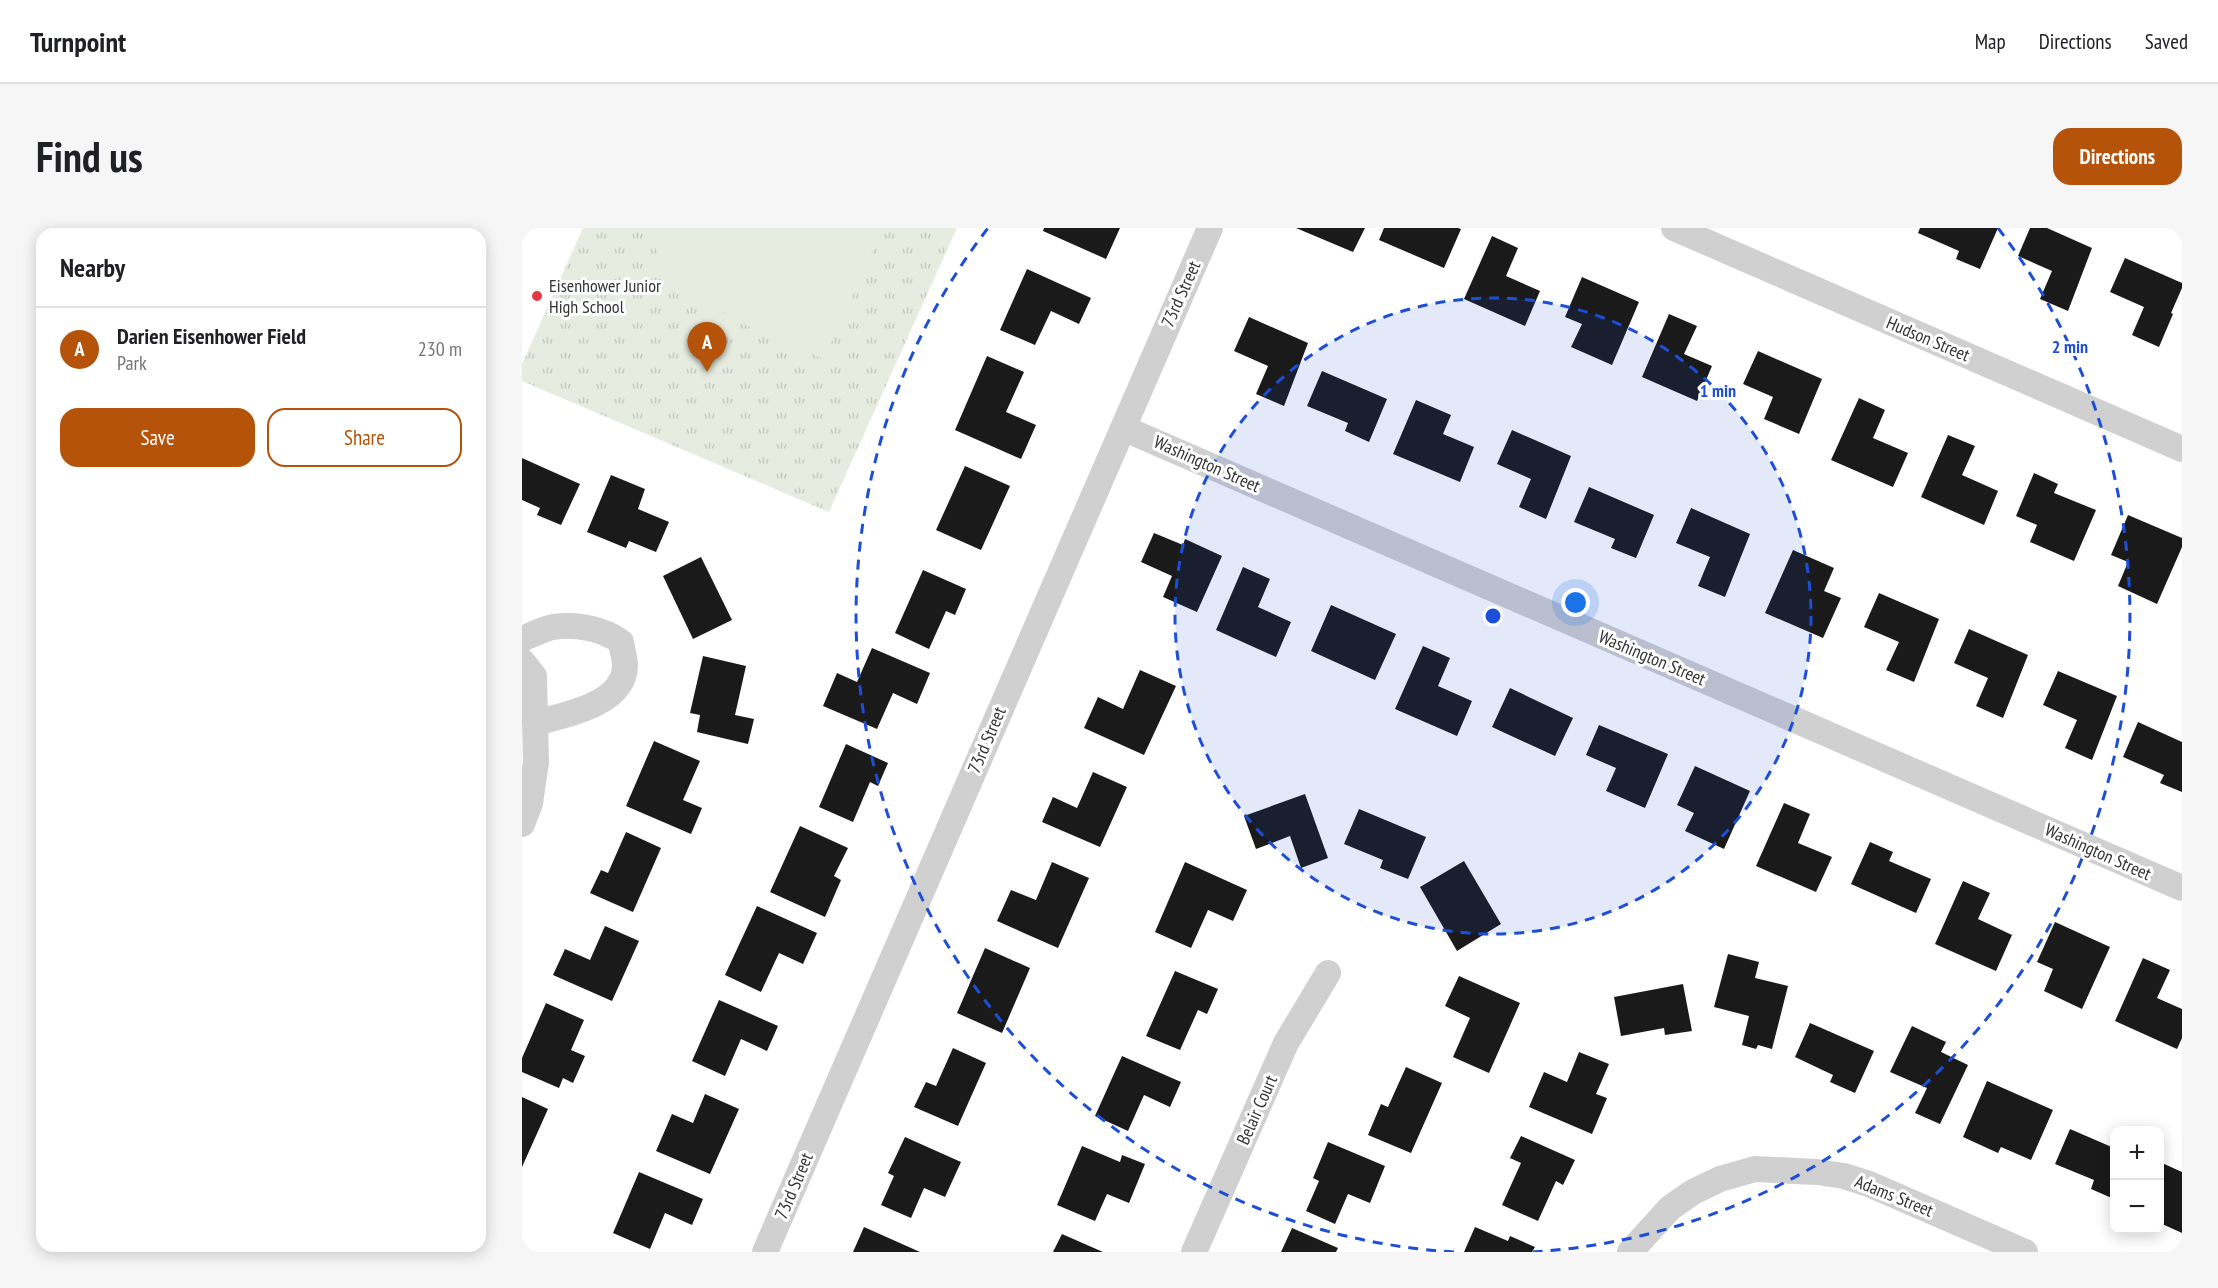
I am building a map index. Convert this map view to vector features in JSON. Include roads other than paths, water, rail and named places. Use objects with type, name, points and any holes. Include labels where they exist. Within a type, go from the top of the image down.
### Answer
[{"type":"street","name":"73rd Street","points":[[765,1252],[1210,228]]},
{"type":"street","name":"Hudson Street","points":[[1674,228],[2182,449]]},
{"type":"street","name":"Washington Street","points":[[1123,428],[2182,888]]},
{"type":"street","points":[[522,639],[552,627],[575,626],[608,634],[621,642],[625,667],[614,692],[592,707],[535,723]]},
{"type":"street","points":[[522,824],[534,784],[536,762],[535,723],[528,669]]},
{"type":"street","name":"Belair Court","points":[[1194,1252],[1286,1044],[1328,973]]},
{"type":"street","name":"Adams Street","points":[[1630,1252],[1670,1208],[1693,1192],[1720,1179],[1755,1169],[1817,1172],[1844,1176],[1869,1184],[2025,1252]]},
{"type":"place","name":"Eisenhower Junior High School","points":[[537,296]]},
{"type":"place","name":"Darien Eisenhower Field","points":[[707,372]]}]
